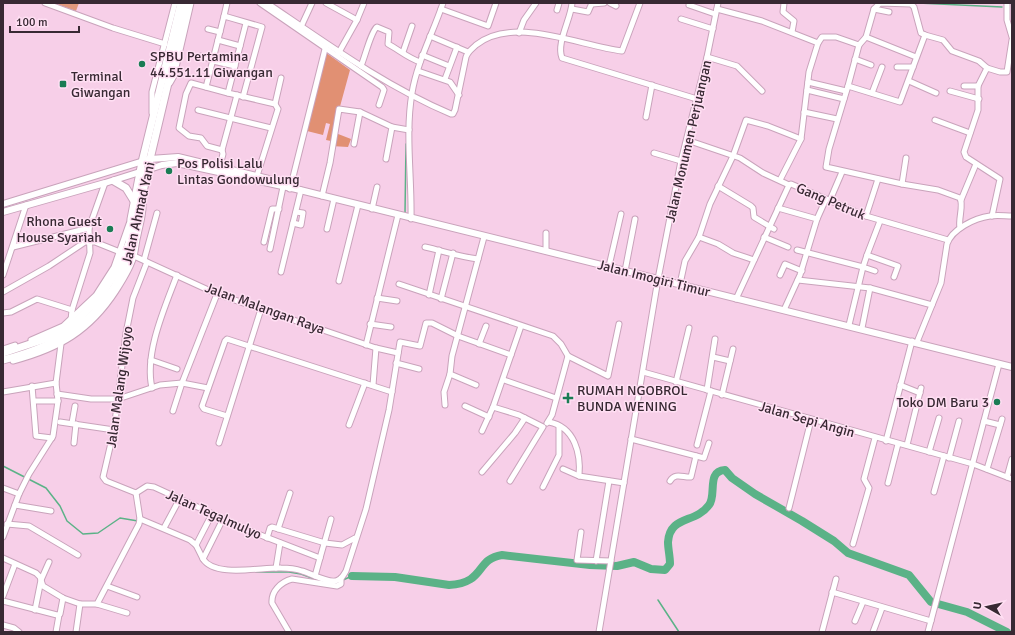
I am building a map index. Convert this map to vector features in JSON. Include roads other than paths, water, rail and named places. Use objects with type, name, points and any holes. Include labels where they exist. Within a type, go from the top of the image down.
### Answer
[{"type":"highway","name":"Jalan Ahmad Yani","points":[[3,360],[36,350],[61,339],[81,325],[100,308],[124,271],[129,258],[167,87],[179,25],[181,3]]},
{"type":"highway","name":"Jalan Ahmad Yani","points":[[3,354],[32,345],[58,333],[76,321],[106,290],[124,259],[129,243],[131,219],[140,171],[153,116],[179,25],[188,3]]},
{"type":"highway","points":[[114,181],[126,188],[134,201]]},
{"type":"main road","name":"Jalan Imogiri Timur","points":[[3,204],[150,159],[171,156],[372,209],[609,266],[736,299],[862,328],[1012,367]]},
{"type":"main road","name":"Jalan Imogiri Timur","points":[[3,212],[114,181],[140,171],[177,163],[219,169]]},
{"type":"main road","name":"Jalan Imogiri Timur","points":[[256,178],[283,187],[294,188]]},
{"type":"street","points":[[45,3],[113,28],[165,44]]},
{"type":"street","points":[[153,116],[152,92],[175,3]]},
{"type":"street","points":[[167,87],[174,76],[191,3]]},
{"type":"street","points":[[206,87],[227,3]]},
{"type":"street","points":[[260,3],[378,80],[451,114],[453,114],[455,110],[464,64],[468,52],[485,38],[500,33],[519,33],[563,37],[622,51],[640,3]]},
{"type":"street","points":[[267,3],[300,29]]},
{"type":"street","points":[[300,29],[312,3]]},
{"type":"street","points":[[338,54],[357,20],[364,3]]},
{"type":"street","points":[[485,38],[496,3]]},
{"type":"street","points":[[519,33],[524,20],[536,3]]},
{"type":"street","points":[[557,10],[559,3]]},
{"type":"street","points":[[572,3],[572,9],[563,37],[561,52],[562,58],[697,99]]},
{"type":"street","points":[[572,9],[588,12],[592,3],[604,3]]},
{"type":"street","points":[[610,3],[616,6]]},
{"type":"street","name":"Jalan Monumen Perjuangan","points":[[599,632],[658,279],[681,161],[707,57],[718,3]]},
{"type":"street","points":[[784,3],[784,12],[794,21],[792,32]]},
{"type":"street","points":[[961,200],[947,193],[842,172],[825,166],[859,45],[866,37],[874,9],[880,4],[911,4],[916,10],[921,33],[942,39],[952,51],[979,61],[987,68],[1000,72],[1006,72],[1012,39],[1007,20],[1007,3]]},
{"type":"street","points":[[329,4],[357,20]]},
{"type":"street","points":[[366,345],[377,298],[404,217],[411,95],[422,55],[441,5],[488,26]]},
{"type":"street","points":[[689,5],[762,21],[818,42]]},
{"type":"street","points":[[874,9],[889,12]]},
{"type":"street","points":[[224,16],[262,27],[243,96]]},
{"type":"street","points":[[681,19],[713,29]]},
{"type":"street","points":[[228,93],[246,23]]},
{"type":"street","points":[[403,52],[412,26]]},
{"type":"street","points":[[358,67],[376,27],[389,32],[388,44],[403,52],[411,59],[420,62]]},
{"type":"street","points":[[208,30],[220,32]]},
{"type":"street","points":[[808,82],[872,93],[900,102],[925,35]]},
{"type":"street","points":[[430,36],[468,52]]},
{"type":"street","points":[[780,180],[801,139],[809,72],[818,42],[822,37],[829,36],[859,45]]},
{"type":"street","points":[[866,37],[916,57]]},
{"type":"street","points":[[218,40],[240,46]]},
{"type":"street","points":[[281,272],[296,212],[294,188],[326,46]]},
{"type":"street","points":[[445,79],[457,47]]},
{"type":"street","points":[[422,55],[449,66]]},
{"type":"street","points":[[201,56],[235,66]]},
{"type":"street","points":[[707,57],[737,66],[762,91]]},
{"type":"street","points":[[855,59],[871,65]]},
{"type":"street","points":[[872,93],[882,67]]},
{"type":"street","points":[[897,67],[913,67]]},
{"type":"street","points":[[987,68],[978,86],[978,110],[964,155],[1000,179],[992,216]]},
{"type":"street","points":[[418,71],[445,79],[452,83],[458,95]]},
{"type":"street","points":[[274,104],[281,78]]},
{"type":"street","points":[[378,80],[384,90],[379,105]]},
{"type":"street","points":[[909,81],[936,93]]},
{"type":"street","points":[[222,150],[207,146],[201,138],[189,136],[179,128],[186,94],[191,83],[274,104],[278,109],[256,178]]},
{"type":"street","points":[[646,117],[652,85]]},
{"type":"street","points":[[964,86],[978,86]]},
{"type":"street","points":[[806,90],[844,99]]},
{"type":"street","points":[[950,91],[979,99]]},
{"type":"street","points":[[219,169],[230,118],[238,95]]},
{"type":"street","points":[[322,196],[330,163],[339,109],[360,112],[392,127],[409,130]]},
{"type":"street","points":[[198,110],[271,128]]},
{"type":"street","points":[[354,144],[360,112]]},
{"type":"street","points":[[804,112],[837,119]]},
{"type":"street","points":[[680,284],[686,261],[699,237],[718,186],[733,156],[741,130],[747,119],[801,139]]},
{"type":"street","points":[[935,120],[970,133]]},
{"type":"street","points":[[386,159],[392,127]]},
{"type":"street","points":[[686,140],[740,158],[763,173],[789,185]]},
{"type":"street","points":[[654,153],[681,161]]},
{"type":"street","points":[[902,184],[906,158]]},
{"type":"street","points":[[960,228],[959,219],[961,200],[976,164]]},
{"type":"street","points":[[784,310],[802,271],[817,219],[842,172]]},
{"type":"street","points":[[866,216],[878,179]]},
{"type":"street","points":[[71,320],[72,310],[90,253],[89,228],[105,183]]},
{"type":"street","name":"Gang Petruk","points":[[736,299],[764,237],[771,227],[789,185],[793,184],[880,221],[948,240]]},
{"type":"street","points":[[718,186],[751,206],[753,208],[754,217],[771,227]]},
{"type":"street","points":[[270,249],[283,187]]},
{"type":"street","points":[[372,209],[376,187]]},
{"type":"street","points":[[3,363],[31,356],[61,344],[79,332],[100,313],[118,289],[134,256],[143,212],[142,197]]},
{"type":"street","points":[[326,229],[334,199]]},
{"type":"street","points":[[3,275],[26,205]]},
{"type":"street","points":[[339,281],[358,205]]},
{"type":"street","points":[[778,208],[817,219]]},
{"type":"street","points":[[264,242],[272,209],[279,209]]},
{"type":"street","name":"Jalan Malang Wijoyo","points":[[136,493],[104,479],[114,430],[126,333],[133,298],[146,261],[156,213]]},
{"type":"street","points":[[609,266],[621,214]]},
{"type":"street","points":[[886,441],[900,385],[914,342],[941,283],[948,240],[960,228],[979,219],[992,216],[1012,216]]},
{"type":"street","points":[[3,349],[55,331],[71,320],[96,295],[114,267],[131,219]]},
{"type":"street","points":[[625,271],[635,219]]},
{"type":"street","points":[[849,325],[863,267],[880,221]]},
{"type":"street","points":[[13,247],[89,228]]},
{"type":"street","points":[[546,233],[546,251]]},
{"type":"street","points":[[445,405],[444,392],[450,374],[451,361],[484,237]]},
{"type":"street","points":[[699,237],[718,244],[733,253],[754,260]]},
{"type":"street","points":[[764,237],[788,247]]},
{"type":"street","points":[[3,292],[50,266],[84,242],[89,241],[120,252]]},
{"type":"street","points":[[425,247],[453,253],[460,257],[478,259]]},
{"type":"street","points":[[428,295],[439,250]]},
{"type":"street","points":[[797,250],[876,271]]},
{"type":"street","points":[[441,299],[453,253]]},
{"type":"street","points":[[867,255],[898,266],[894,276]]},
{"type":"street","name":"Jalan Malangan Raya","points":[[134,256],[217,294],[366,345],[398,353]]},
{"type":"street","points":[[780,275],[784,264],[802,271]]},
{"type":"street","points":[[152,388],[150,375],[151,360],[162,317],[177,275]]},
{"type":"street","points":[[798,280],[870,288],[932,305]]},
{"type":"street","points":[[398,284],[553,336],[561,344],[568,356],[609,376],[619,324]]},
{"type":"street","points":[[862,328],[870,288]]},
{"type":"street","points":[[173,412],[182,382],[217,294]]},
{"type":"street","points":[[377,298],[397,301]]},
{"type":"street","points":[[3,313],[11,312],[37,299],[72,310]]},
{"type":"street","points":[[219,443],[261,309]]},
{"type":"street","points":[[289,632],[272,603],[272,594],[279,587],[292,579],[337,586],[346,571],[355,538],[366,509],[392,392],[401,341],[420,346],[425,324],[432,323],[458,336],[511,356]]},
{"type":"street","points":[[370,324],[391,327]]},
{"type":"street","points":[[479,344],[486,326]]},
{"type":"street","points":[[482,431],[494,407],[521,326]]},
{"type":"street","points":[[676,382],[689,328]]},
{"type":"street","points":[[227,416],[202,408],[226,339],[392,392]]},
{"type":"street","points":[[698,445],[709,391],[715,339]]},
{"type":"street","points":[[3,537],[19,494],[50,439],[58,401],[56,382],[61,344]]},
{"type":"street","points":[[373,385],[376,348]]},
{"type":"street","points":[[722,395],[733,349]]},
{"type":"street","points":[[510,480],[544,427],[549,422],[568,356]]},
{"type":"street","points":[[713,357],[730,361]]},
{"type":"street","points":[[151,360],[177,369]]},
{"type":"street","points":[[396,363],[419,370]]},
{"type":"street","points":[[928,632],[999,364]]},
{"type":"street","name":"Jalan Sepi Angin","points":[[642,372],[973,464],[1009,478]]},
{"type":"street","points":[[450,374],[476,385]]},
{"type":"street","points":[[504,380],[556,398]]},
{"type":"street","points":[[3,392],[56,382]]},
{"type":"street","points":[[57,394],[91,399],[118,399],[152,388],[182,382],[208,388]]},
{"type":"street","points":[[349,425],[365,383]]},
{"type":"street","points":[[900,385],[921,391],[907,446]]},
{"type":"street","points":[[32,386],[36,436],[50,439]]},
{"type":"street","points":[[34,401],[58,401]]},
{"type":"street","points":[[74,443],[75,406]]},
{"type":"street","points":[[465,406],[489,417]]},
{"type":"street","points":[[494,407],[525,418],[544,427]]},
{"type":"street","points":[[482,472],[515,433],[525,418]]},
{"type":"street","points":[[929,452],[939,418]]},
{"type":"street","points":[[789,508],[811,420]]},
{"type":"street","points":[[934,492],[959,421]]},
{"type":"street","points":[[984,421],[1001,422],[987,469]]},
{"type":"street","points":[[60,422],[114,430]]},
{"type":"street","points":[[549,422],[560,426],[570,434],[580,459],[579,476]]},
{"type":"street","points":[[543,487],[559,455],[560,426]]},
{"type":"street","points":[[853,544],[869,488],[864,479],[875,438]]},
{"type":"street","points":[[631,439],[705,457],[709,443]]},
{"type":"street","points":[[888,483],[898,444]]},
{"type":"street","points":[[670,481],[675,476],[691,477],[696,456]]},
{"type":"street","points":[[1009,478],[1012,459]]},
{"type":"street","points":[[563,470],[579,476],[624,483]]},
{"type":"street","points":[[597,561],[610,481]]},
{"type":"street","name":"Jalan Tegalmulyo","points":[[136,493],[149,486],[266,538],[271,527],[325,543],[342,545],[355,538]]},
{"type":"street","points":[[3,488],[19,494]]},
{"type":"street","points":[[97,604],[140,521],[136,493]]},
{"type":"street","points":[[278,529],[290,493]]},
{"type":"street","points":[[164,528],[179,500]]},
{"type":"street","points":[[15,505],[51,511]]},
{"type":"street","points":[[196,545],[212,514]]},
{"type":"street","points":[[203,559],[223,519]]},
{"type":"street","points":[[315,576],[331,519]]},
{"type":"street","points":[[140,521],[164,528],[190,540],[196,545],[205,562],[215,567],[235,570],[276,568],[296,570],[331,581],[341,580]]},
{"type":"street","points":[[7,524],[29,526],[78,554]]},
{"type":"street","points":[[581,532],[577,560],[610,561]]},
{"type":"street","points":[[266,538],[320,558]]},
{"type":"street","points":[[276,568],[280,543]]},
{"type":"street","points":[[3,558],[36,573],[43,586],[63,598],[80,604],[97,604],[127,613]]},
{"type":"street","points":[[35,610],[41,580],[49,562]]},
{"type":"street","points":[[3,596],[15,564]]},
{"type":"street","points":[[822,632],[836,579]]},
{"type":"street","points":[[107,586],[137,596]]},
{"type":"street","points":[[832,592],[882,608],[931,621]]},
{"type":"street","points":[[56,632],[63,598]]},
{"type":"street","points":[[3,602],[59,615]]},
{"type":"street","points":[[855,621],[863,602]]},
{"type":"street","points":[[76,632],[80,604]]},
{"type":"street","points":[[873,632],[882,608]]},
{"type":"street","points":[[3,625],[14,628],[19,632]]},
{"type":"waterway","points":[[918,3],[1002,7]]},
{"type":"waterway","points":[[405,213],[406,144]]},
{"type":"waterway","points":[[3,466],[46,488],[60,506],[67,521],[83,534],[98,533],[120,518],[138,521]]},
{"type":"waterway","points":[[352,576],[395,577],[449,585],[469,580],[475,576],[493,557],[502,555],[590,565],[617,566],[634,562],[651,569],[665,570],[670,564],[668,542],[670,533],[678,523],[697,515],[709,505],[716,474],[719,471],[725,470],[732,478],[755,494],[834,541],[848,553],[909,575],[931,602],[967,612],[1007,632]]},
{"type":"waterway","points":[[256,572],[289,572],[301,574],[320,581]]},
{"type":"waterway","points":[[343,580],[352,576]]},
{"type":"waterway","points":[[658,600],[679,632]]},
{"type":"place","name":"SPBU Pertamina 44.551.11 Giwangan","points":[[142,64]]},
{"type":"place","name":"Terminal Giwangan","points":[[63,84]]},
{"type":"place","name":"Pos Polisi Lalu Lintas Gondowulung","points":[[169,171]]},
{"type":"place","name":"Rhona Guest House Syariah","points":[[110,229]]},
{"type":"place","name":"RUMAH NGOBROL BUNDA WENING","points":[[568,398]]},
{"type":"place","name":"Toko DM Baru 3","points":[[997,402]]}]
